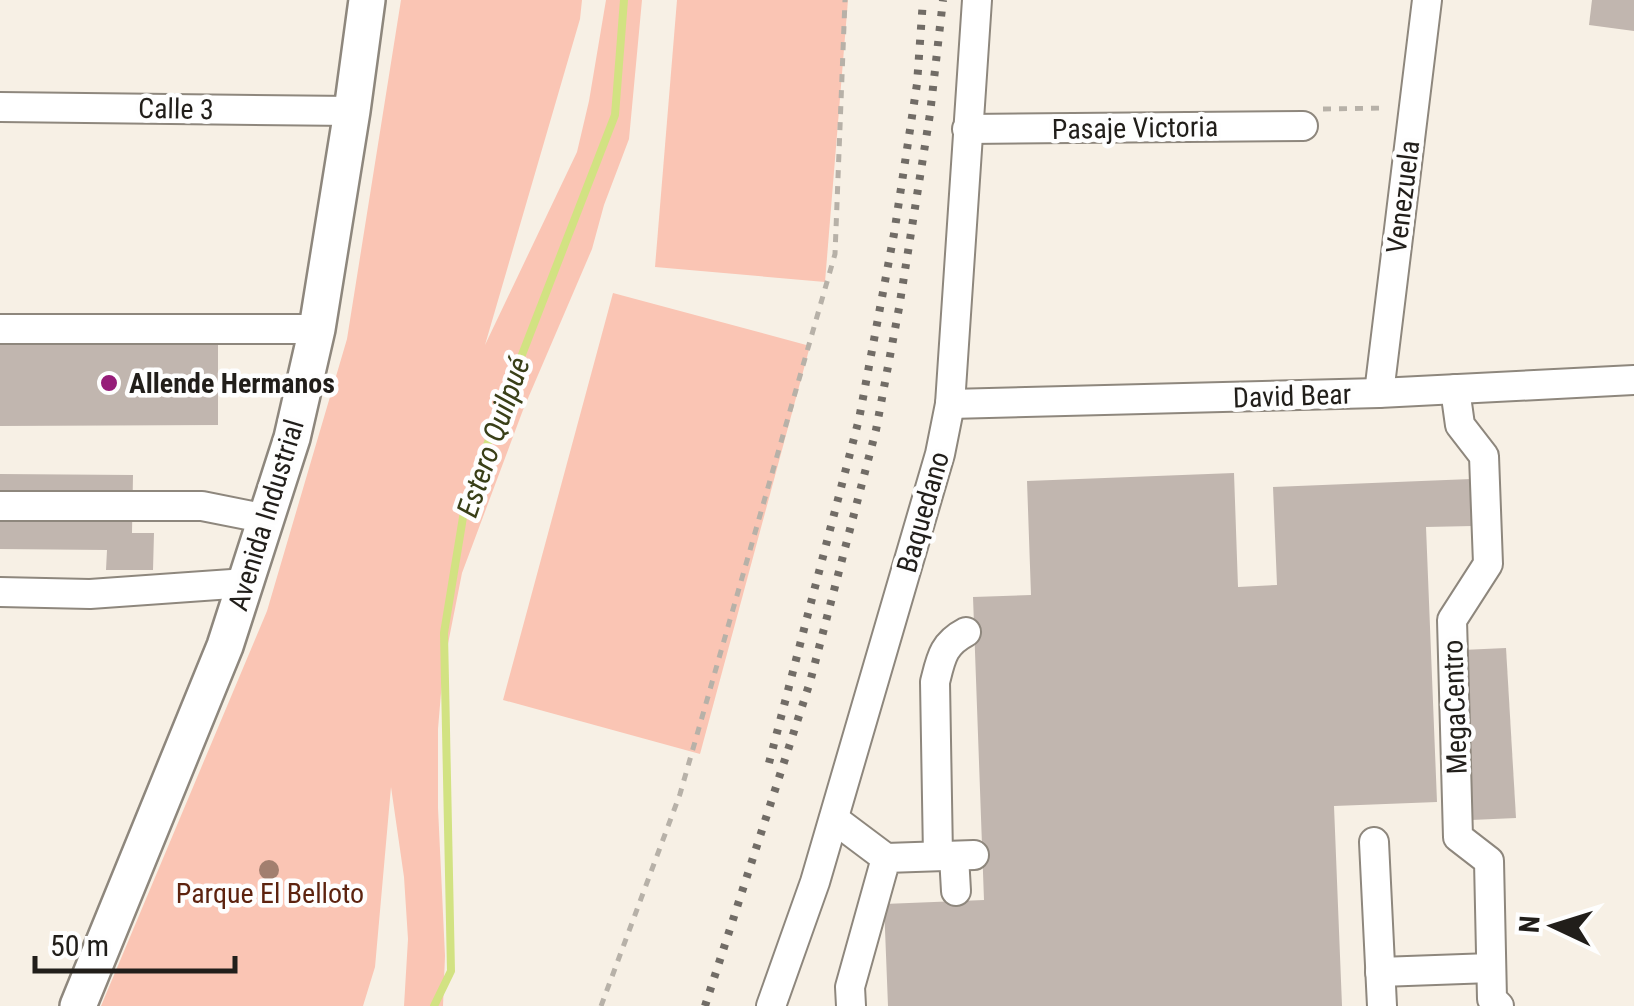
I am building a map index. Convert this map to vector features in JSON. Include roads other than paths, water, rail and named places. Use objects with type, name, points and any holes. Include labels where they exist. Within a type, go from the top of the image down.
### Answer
[{"type":"main road","name":"Avenida Industrial","points":[[78,1006],[218,664],[292,438],[317,330],[367,0]]},
{"type":"street","name":"Baquedano","points":[[771,1006],[815,882],[940,454],[950,404],[977,0]]},
{"type":"street","name":"Venezuela","points":[[1379,393],[1428,0]]},
{"type":"street","name":"Calle 3","points":[[0,107],[352,111]]},
{"type":"street","name":"Pasaje Victoria","points":[[967,130],[1303,126]]},
{"type":"street","points":[[0,329],[317,330]]},
{"type":"street","name":"David Bear","points":[[950,404],[1379,393],[1634,380]]},
{"type":"street","name":"MegaCentro","points":[[1454,389],[1460,426],[1484,456],[1488,564],[1452,620],[1458,837],[1490,861],[1492,999],[1500,1006]]},
{"type":"street","points":[[0,506],[202,506],[267,519]]},
{"type":"street","points":[[0,592],[90,594],[246,583]]},
{"type":"street","points":[[956,892],[956,856],[935,682],[952,640],[966,632]]},
{"type":"street","points":[[834,819],[886,858],[956,856]]},
{"type":"street","points":[[1374,842],[1382,1006]]},
{"type":"street","points":[[851,1006],[850,987],[886,858]]},
{"type":"street","points":[[1380,972],[1491,968]]},
{"type":"waterway","name":"Estero Quilpué","points":[[434,1006],[451,971],[444,633],[466,499],[615,115],[624,0]]},
{"type":"railway","points":[[769,763],[859,419],[917,84],[923,0]]},
{"type":"railway","points":[[705,1006],[810,682],[876,430],[930,114],[943,0]]},
{"type":"place","name":"Allende Hermanos","points":[[109,383]]},
{"type":"park label","name":"Parque El Belloto","points":[[270,893]]}]
